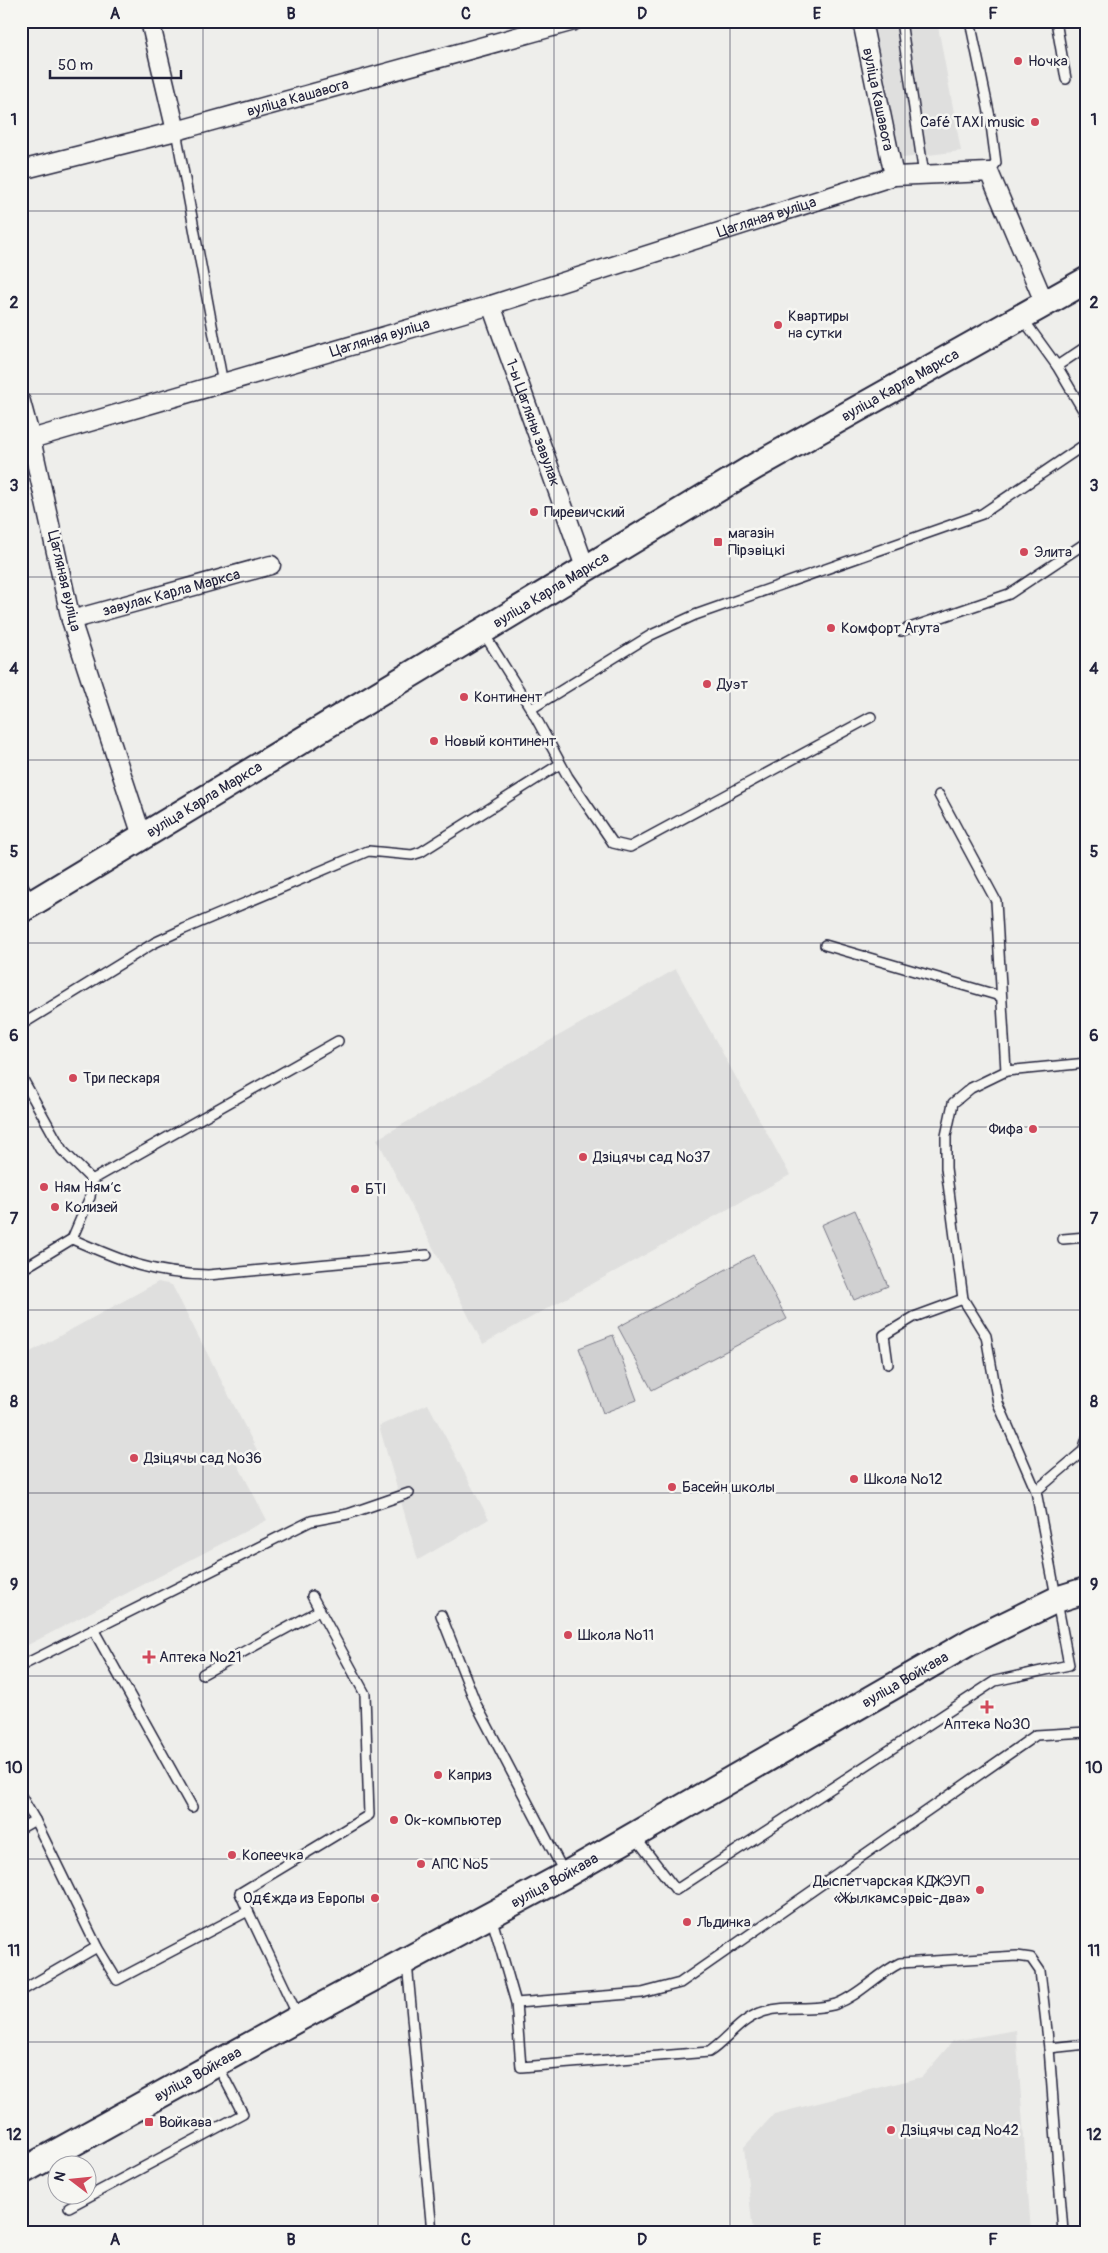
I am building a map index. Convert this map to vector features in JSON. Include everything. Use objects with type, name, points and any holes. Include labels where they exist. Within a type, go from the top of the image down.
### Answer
[{"type":"main road","name":"вуліца Карла Маркса","points":[[25,899],[142,836],[585,567],[631,542],[754,467],[1087,280]]},
{"type":"main road","name":"вуліца Войкава","points":[[21,2172],[299,2018],[565,1875],[972,1641],[1058,1599],[1087,1590]]},
{"type":"street","points":[[150,21],[176,131]]},
{"type":"street","name":"вуліца Кашавога","points":[[21,170],[176,131],[574,21]]},
{"type":"street","name":"вуліца Кашавога","points":[[862,21],[894,176]]},
{"type":"street","points":[[989,172],[1045,304]]},
{"type":"street","name":"Цагляная вуліца","points":[[142,836],[71,620],[26,440],[491,305],[894,176],[989,172]]},
{"type":"street","name":"1-ы Цагляны завулак","points":[[491,305],[585,567]]},
{"type":"street","points":[[21,402],[26,440]]},
{"type":"street","name":"завулак Карла Маркса","points":[[71,620],[271,565]]},
{"type":"lane","points":[[901,21],[924,175]]},
{"type":"lane","points":[[970,21],[990,116],[996,163],[989,172]]},
{"type":"lane","points":[[1056,21],[1066,79]]},
{"type":"lane","points":[[176,131],[224,384]]},
{"type":"lane","points":[[1022,317],[1057,366],[1087,417]]},
{"type":"lane","points":[[1057,366],[1087,346]]},
{"type":"lane","points":[[531,709],[651,635],[695,615],[982,514],[1087,443]]},
{"type":"lane","points":[[901,632],[1009,594],[1087,542]]},
{"type":"lane","points":[[482,630],[531,709],[560,764],[613,843],[630,846],[872,717]]},
{"type":"lane","points":[[21,1025],[154,943],[184,929],[368,851],[412,854],[421,852],[560,764]]},
{"type":"lane","points":[[939,795],[996,901],[1000,996],[1006,1072]]},
{"type":"lane","points":[[825,945],[1000,996]]},
{"type":"lane","points":[[92,1180],[338,1041]]},
{"type":"lane","points":[[634,1835],[676,1890],[995,1681],[1069,1665],[1036,1491],[998,1403],[986,1336],[963,1299],[946,1168],[946,1136],[953,1104],[971,1088],[1006,1072],[1087,1063]]},
{"type":"lane","points":[[21,1076],[62,1150],[92,1180]]},
{"type":"lane","points":[[21,1270],[72,1239],[90,1198],[92,1180]]},
{"type":"lane","points":[[1063,1239],[1086,1237],[1087,1251]]},
{"type":"lane","points":[[72,1239],[134,1265],[176,1274],[208,1275],[427,1255]]},
{"type":"lane","points":[[888,1364],[884,1335],[914,1317],[963,1299]]},
{"type":"lane","points":[[1036,1491],[1083,1451],[1087,1438]]},
{"type":"lane","points":[[21,1666],[311,1521],[348,1514],[409,1492]]},
{"type":"lane","points":[[299,2018],[240,1893],[369,1815],[365,1694],[312,1596]]},
{"type":"lane","points":[[203,1674],[320,1610]]},
{"type":"lane","points":[[441,1615],[476,1704],[565,1875]]},
{"type":"lane","points":[[94,1629],[192,1806]]},
{"type":"lane","points":[[516,2003],[642,1993],[680,1983],[1036,1735],[1087,1732]]},
{"type":"lane","points":[[21,1796],[35,1820],[97,1947],[117,1980],[248,1911]]},
{"type":"lane","points":[[21,1828],[35,1820]]},
{"type":"lane","points":[[490,1914],[516,2003],[521,2067],[709,2052],[723,2042],[744,2022],[760,2012],[834,2005],[848,1998],[886,1970],[900,1963],[1017,1956],[1031,1958],[1040,1971],[1063,2232]]},
{"type":"lane","points":[[21,1991],[97,1947]]},
{"type":"lane","points":[[406,1960],[432,2232]]},
{"type":"lane","points":[[1048,2048],[1087,2044]]},
{"type":"lane","points":[[69,2207],[243,2114],[217,2064]]},
{"type":"shaded area","points":[[870,21],[937,21],[961,151],[895,159]]},
{"type":"shaded area","name":"Дзіцячы сад №37","points":[[676,969],[790,1175],[483,1344],[377,1139]]},
{"type":"shaded area","points":[[855,1210],[888,1286],[854,1300],[821,1225]]},
{"type":"shaded area","points":[[753,1255],[787,1319],[652,1390],[618,1327]]},
{"type":"shaded area","name":"Дзіцячы сад №36","points":[[158,1282],[172,1285],[258,1452],[238,1465],[267,1520],[24,1647],[21,1641],[21,1357]]},
{"type":"shaded area","points":[[613,1335],[637,1400],[603,1413],[579,1348]]},
{"type":"shaded area","points":[[428,1404],[489,1519],[418,1560],[379,1426]]},
{"type":"shaded area","name":"Дзіцячы сад №42","points":[[1016,2030],[1031,2232],[753,2232],[744,2147],[774,2114],[922,2077],[953,2041]]},
{"type":"place","name":"Ночка","points":[[1018,61]]},
{"type":"place","name":"Café TAXI music","points":[[1035,122]]},
{"type":"place","name":"Квартиры на сутки","points":[[778,325]]},
{"type":"place","name":"Пиревичский","points":[[534,512]]},
{"type":"place","name":"магазін Пірэвіцкі","points":[[718,542]]},
{"type":"place","name":"Элита","points":[[1024,552]]},
{"type":"place","name":"Комфорт Агута","points":[[831,628]]},
{"type":"place","name":"Дуэт","points":[[707,684]]},
{"type":"place","name":"Континент","points":[[464,697]]},
{"type":"place","name":"Новый континент","points":[[434,741]]},
{"type":"place","name":"Три пескаря","points":[[73,1078]]},
{"type":"place","name":"Фифа","points":[[1033,1129]]},
{"type":"place","name":"Дзіцячы сад №37","points":[[583,1157]]},
{"type":"place","name":"Ням Нямʼс","points":[[44,1187]]},
{"type":"place","name":"БТІ","points":[[355,1189]]},
{"type":"place","name":"Колизей","points":[[55,1207]]},
{"type":"place","name":"Дзіцячы сад №36","points":[[134,1458]]},
{"type":"place","name":"Школа №12","points":[[854,1479]]},
{"type":"place","name":"Басейн школы","points":[[672,1487]]},
{"type":"place","name":"Школа №11","points":[[568,1635]]},
{"type":"place","name":"Аптека №21","points":[[149,1657]]},
{"type":"place","name":"Аптека №30","points":[[987,1707]]},
{"type":"place","name":"Каприз","points":[[438,1775]]},
{"type":"place","name":"Ок-компьютер","points":[[394,1820]]},
{"type":"place","name":"Копеечка","points":[[232,1855]]},
{"type":"place","name":"АПС №5","points":[[421,1864]]},
{"type":"place","name":"Дыспетчарская КДЖЭУП «Жылкамсэрвіс-два»","points":[[980,1890]]},
{"type":"place","name":"Од€жда из Европы","points":[[375,1898]]},
{"type":"place","name":"Льдинка","points":[[687,1922]]},
{"type":"place","name":"Войкава","points":[[149,2122]]},
{"type":"place","name":"Дзіцячы сад №42","points":[[891,2130]]}]
